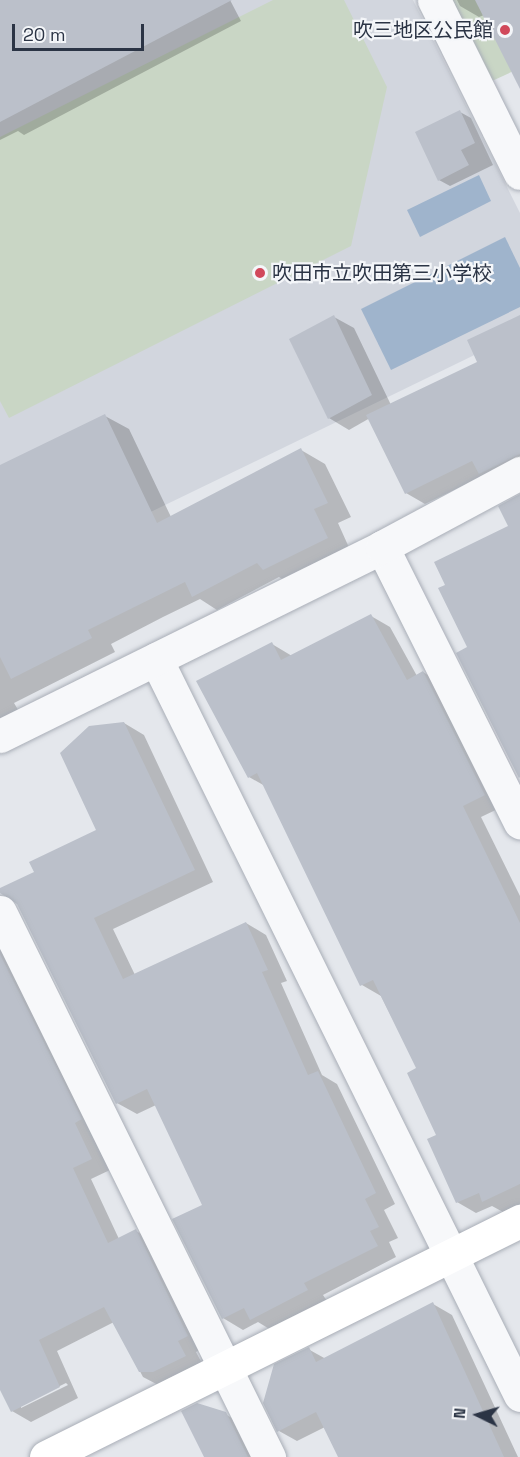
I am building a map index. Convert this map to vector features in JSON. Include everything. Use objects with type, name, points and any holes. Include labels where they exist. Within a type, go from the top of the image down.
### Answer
[{"type":"street","points":[[434,0],[520,173]]},
{"type":"street","points":[[0,736],[382,547],[520,473]]},
{"type":"street","points":[[382,547],[520,822]]},
{"type":"street","points":[[156,659],[453,1255],[520,1395]]},
{"type":"street","points":[[0,912],[269,1457]]},
{"type":"street","points":[[46,1457],[520,1221]]},
{"type":"shaded area","name":"吹田市立吹田第三小学校","points":[[0,0],[413,0],[520,213],[520,333],[0,585]]},
{"type":"green space","points":[[273,0],[344,0],[387,87],[351,246],[9,418],[0,401],[0,137]]},
{"type":"green space","points":[[450,0],[520,0],[520,68],[492,81]]},
{"type":"water","points":[[479,175],[491,201],[420,237],[407,210]]},
{"type":"water","points":[[505,237],[520,268],[520,307],[391,370],[361,309]]},
{"type":"building","points":[[0,0],[232,0],[0,122]]},
{"type":"building","name":"吹三地区公民館","points":[[475,0],[520,0],[520,89]]},
{"type":"building","points":[[460,110],[475,143],[461,150],[469,165],[438,181],[415,132]]},
{"type":"building","points":[[334,315],[372,395],[328,419],[289,339]]},
{"type":"building","points":[[520,315],[520,454],[479,474],[472,461],[405,494],[366,415],[477,362],[467,340]]},
{"type":"building","points":[[105,414],[157,523],[301,448],[328,503],[314,509],[328,538],[263,570],[257,563],[192,597],[185,582],[88,630],[92,638],[11,679],[0,657],[0,465]]},
{"type":"building","points":[[520,494],[519,778],[456,653],[467,647],[438,588],[445,585],[434,562],[508,526],[498,506]]},
{"type":"building","points":[[371,614],[407,680],[423,671],[485,795],[463,806],[520,923],[520,1184],[482,1202],[479,1193],[456,1203],[427,1139],[436,1135],[407,1073],[416,1068],[373,980],[360,986],[257,773],[248,778],[196,681],[272,642],[281,660]]},
{"type":"building","points":[[124,722],[195,870],[94,918],[123,979],[246,922],[268,970],[262,972],[308,1075],[318,1071],[376,1193],[365,1199],[379,1227],[370,1231],[378,1246],[304,1283],[308,1290],[250,1320],[244,1308],[222,1319],[172,1219],[202,1205],[147,1089],[116,1104],[17,904],[0,893],[0,888],[34,872],[29,862],[96,830],[60,753],[89,726]]},
{"type":"building","points":[[0,954],[82,1119],[75,1123],[92,1159],[73,1168],[108,1243],[136,1229],[188,1336],[178,1341],[186,1356],[153,1372],[139,1372],[104,1307],[39,1340],[60,1387],[11,1412],[0,1390]]},
{"type":"building","points":[[433,1302],[504,1457],[338,1457],[316,1412],[277,1432],[263,1403],[274,1364],[309,1347],[316,1362]]},
{"type":"building","points":[[197,1403],[226,1412],[248,1457],[204,1457],[181,1411]]},
{"type":"place","name":"吹三地区公民館","points":[[505,30]]},
{"type":"place","name":"吹田市立吹田第三小学校","points":[[260,273]]}]
